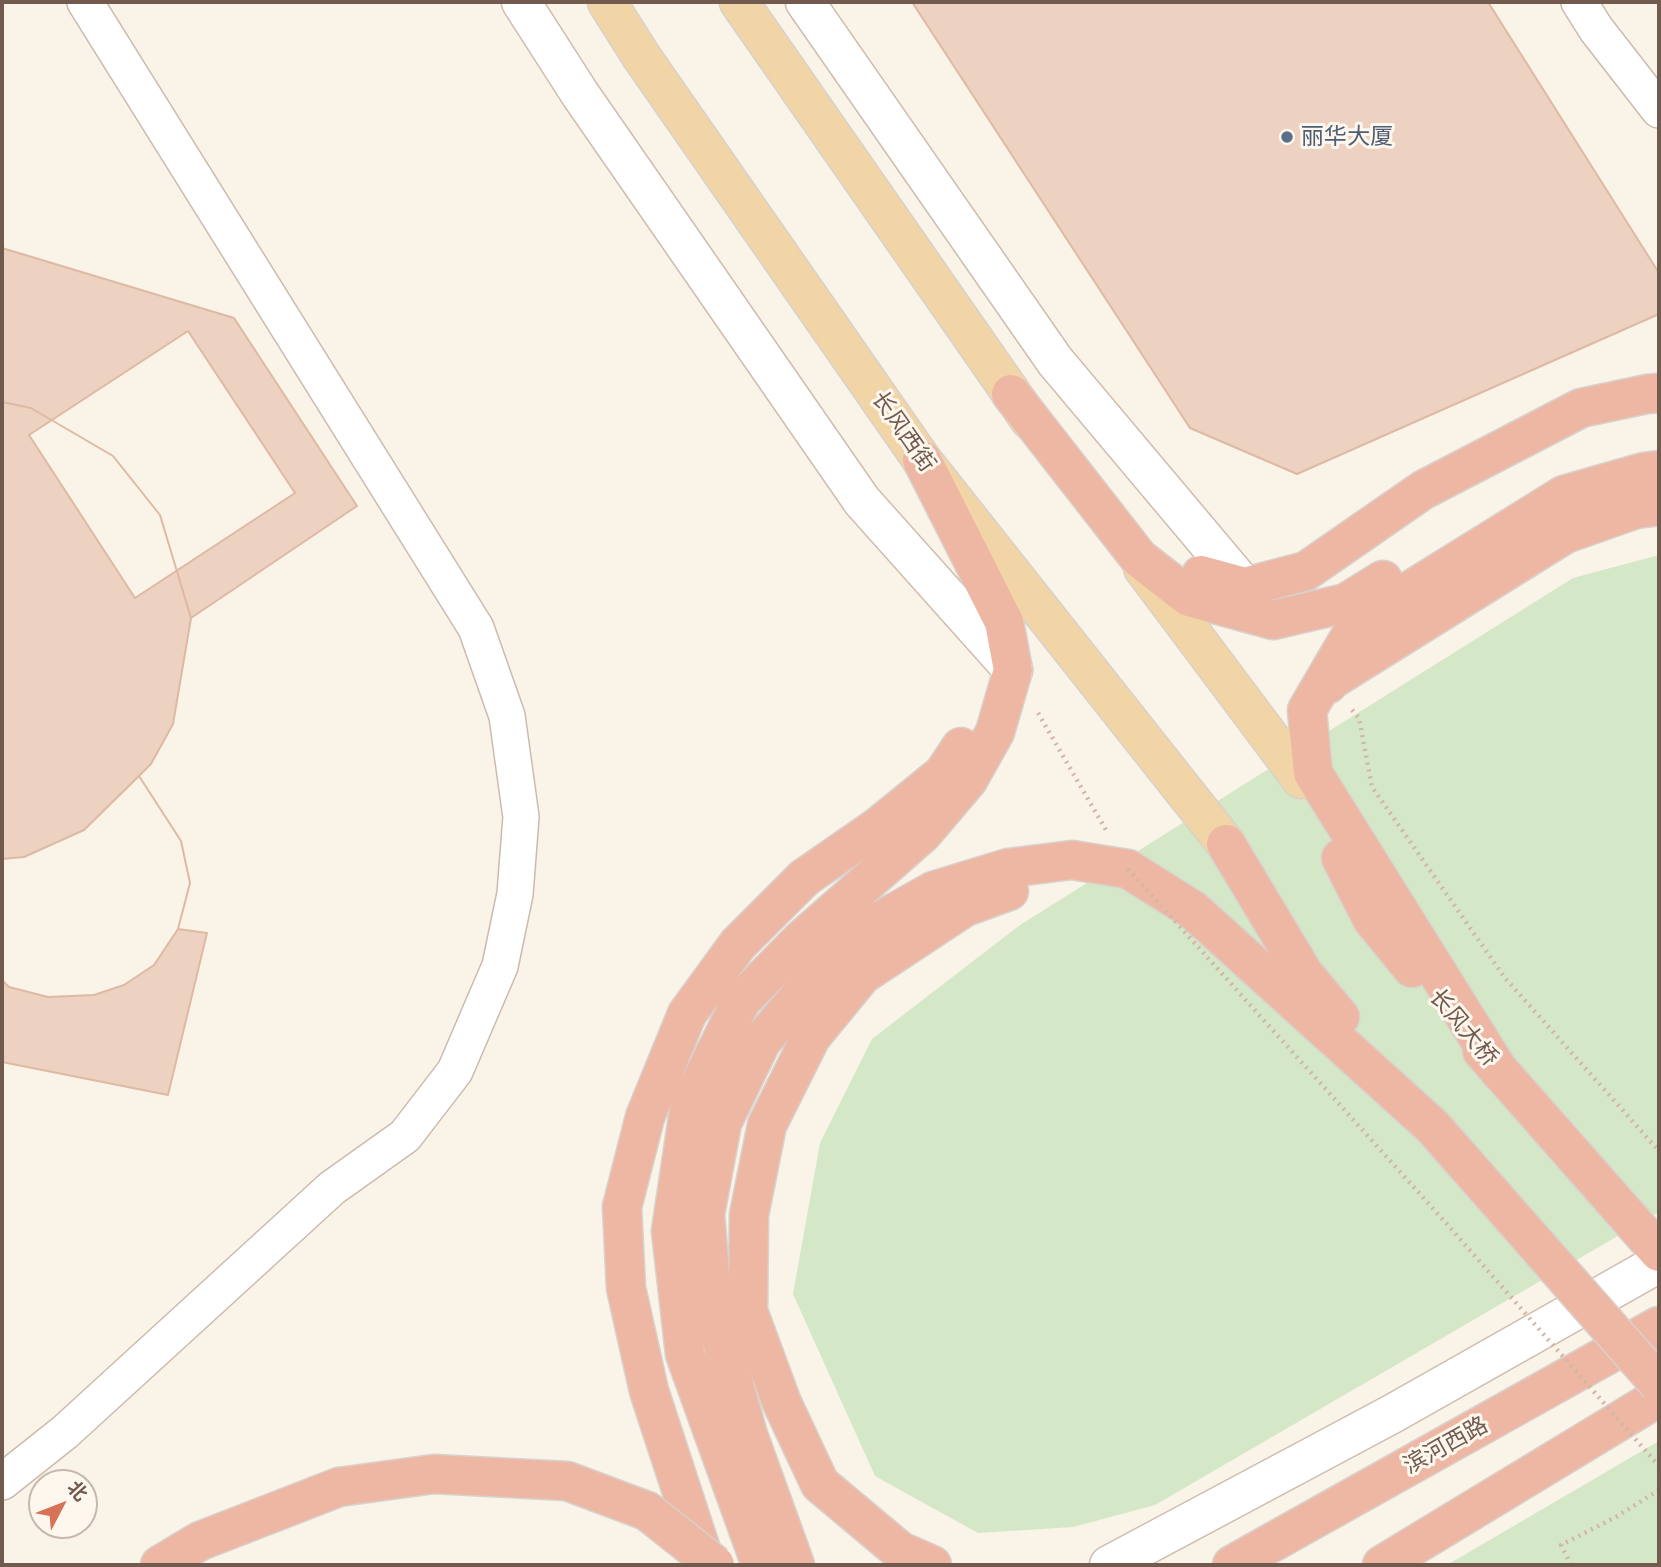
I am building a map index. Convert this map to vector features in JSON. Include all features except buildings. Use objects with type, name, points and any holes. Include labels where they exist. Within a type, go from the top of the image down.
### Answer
[{"type":"highway","points":[[1139,558],[1245,587],[1306,571],[1423,490],[1581,408],[1659,393]]},
{"type":"highway","points":[[1011,394],[1139,558],[1189,597],[1273,620],[1346,603],[1554,474],[1640,449],[1659,447]]},
{"type":"highway","points":[[761,1565],[685,1354],[671,1231],[690,1104],[741,1001],[800,941],[923,833],[968,780],[995,733],[1013,670],[1004,622],[922,460]]},
{"type":"highway","points":[[1499,1071],[1313,773],[1307,710],[1358,623],[1564,495],[1659,470]]},
{"type":"highway","points":[[1307,710],[1331,680],[1565,534],[1636,509],[1659,506]]},
{"type":"highway","points":[[706,1565],[649,1391],[626,1288],[622,1206],[645,1117],[687,1014],[737,944],[804,878],[879,826],[943,774],[1013,670]]},
{"type":"highway","name":"长风大桥","points":[[1301,779],[1371,919],[1499,1071],[1659,1252]]},
{"type":"highway","points":[[1226,844],[1304,974],[1433,1127],[1659,1384]]},
{"type":"highway","points":[[795,1565],[748,1435],[713,1309],[705,1214],[722,1124],[761,1042],[824,967],[869,927],[933,891],[1007,868],[1072,860],[1128,869],[1193,910],[1433,1127]]},
{"type":"highway","points":[[932,1565],[900,1551],[820,1484],[782,1403],[748,1311],[749,1215],[766,1125],[811,1037],[862,975],[965,907],[1025,886],[1128,869]]},
{"type":"highway","name":"滨河西路","points":[[1232,1565],[1659,1326]]},
{"type":"highway","points":[[1382,1565],[1659,1397]]},
{"type":"highway","points":[[160,1565],[200,1541],[339,1487],[434,1474],[567,1481],[647,1511],[715,1565]]},
{"type":"highway","points":[[1401,1565],[1444,1528]]},
{"type":"main road","name":"长风西街","points":[[607,2],[649,67],[922,460],[1226,844]]},
{"type":"main road","points":[[739,2],[1011,394],[1301,779]]},
{"type":"street","points":[[2,1482],[65,1432],[332,1188],[404,1136],[456,1071],[500,966],[515,894],[521,817],[507,716],[476,628],[85,2]]},
{"type":"street","points":[[521,2],[580,93],[862,501],[1013,670]]},
{"type":"street","points":[[805,2],[1055,361],[1245,587]]},
{"type":"street","points":[[1579,2],[1596,29],[1659,110]]},
{"type":"street","points":[[1109,1565],[1392,1413],[1659,1263]]},
{"type":"path","points":[[1013,670],[1128,869],[1446,1223],[1659,1466]]},
{"type":"path","points":[[1331,680],[1359,718],[1372,787],[1505,978],[1659,1151]]},
{"type":"path","points":[[1571,1565],[1561,1545],[1616,1517],[1659,1490]]},
{"type":"green space","points":[[1659,555],[1659,1212],[1155,1505],[1073,1527],[978,1533],[875,1476],[793,1294],[820,1143],[872,1039],[1020,925],[1573,578]]},
{"type":"green space","points":[[1659,1441],[1659,1565],[1447,1565]]},
{"type":"place","name":"丽华大厦","points":[[1287,137]]}]
